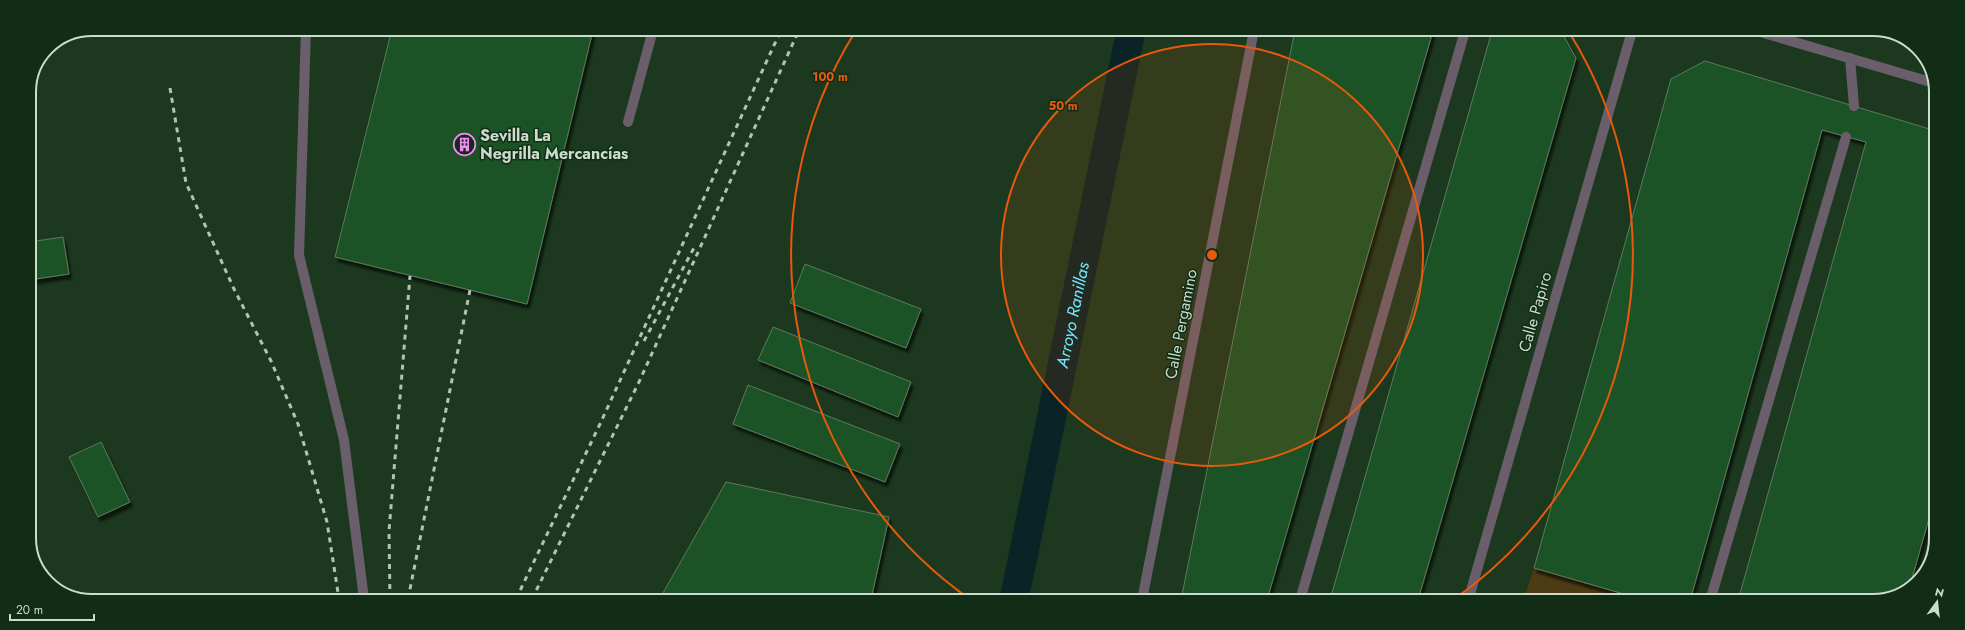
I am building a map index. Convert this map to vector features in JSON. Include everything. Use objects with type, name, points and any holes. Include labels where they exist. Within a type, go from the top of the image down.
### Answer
[{"type":"street","points":[[306,36],[299,255],[344,440],[363,594]]},
{"type":"street","points":[[628,122],[651,36]]},
{"type":"street","name":"Calle Pergamino","points":[[1143,594],[1253,36]]},
{"type":"street","points":[[1302,594],[1464,36]]},
{"type":"street","name":"Calle Papiro","points":[[1470,594],[1631,36]]},
{"type":"street","points":[[1774,36],[1928,81]]},
{"type":"street","points":[[1850,58],[1854,106]]},
{"type":"street","points":[[1712,594],[1846,137]]},
{"type":"shaded area","points":[[1534,568],[1624,594],[1525,594]]},
{"type":"building","name":"Sevilla La Negrilla Mercancías","points":[[390,36],[592,36],[527,304],[335,257]]},
{"type":"building","points":[[1294,36],[1432,36],[1269,594],[1182,594]]},
{"type":"building","points":[[1491,36],[1564,36],[1576,58],[1420,594],[1332,594]]},
{"type":"building","points":[[1705,61],[1929,129],[1929,519],[1912,579],[1898,588],[1880,594],[1740,594],[1866,142],[1822,130],[1692,594],[1624,594],[1534,568],[1671,79]]},
{"type":"building","points":[[63,237],[69,274],[36,279],[36,241]]},
{"type":"building","points":[[805,264],[921,309],[906,348],[790,303]]},
{"type":"building","points":[[773,327],[911,382],[898,417],[758,360]]},
{"type":"building","points":[[748,385],[900,444],[885,482],[733,424]]},
{"type":"building","points":[[101,442],[130,502],[98,517],[69,457]]},
{"type":"building","points":[[726,482],[889,517],[872,594],[662,594]]},
{"type":"waterway","name":"Arroyo Ranillas","points":[[1015,594],[1130,36]]},
{"type":"railway","points":[[518,594],[600,424],[778,36]]},
{"type":"railway","points":[[534,594],[639,382],[796,36]]},
{"type":"railway","points":[[170,88],[186,183],[234,289],[271,361],[298,424],[327,522],[338,594]]},
{"type":"railway","points":[[644,341],[695,246]]},
{"type":"railway","points":[[390,594],[389,531],[410,276]]},
{"type":"railway","points":[[409,594],[470,290]]},
{"type":"place","name":"Sevilla La Negrilla Mercancías","points":[[464,144]]}]
